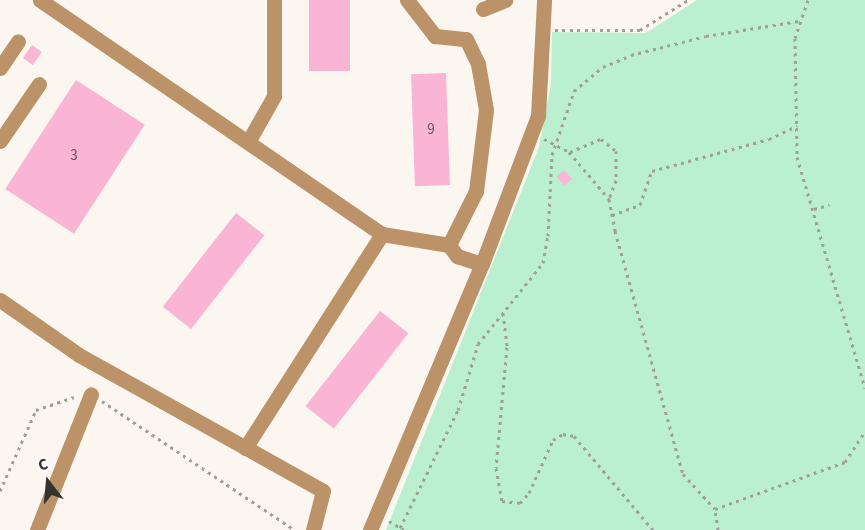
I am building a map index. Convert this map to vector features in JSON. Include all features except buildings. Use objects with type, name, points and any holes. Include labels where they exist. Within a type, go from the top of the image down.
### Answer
[{"type":"street","points":[[40,0],[382,234],[449,245],[457,256],[482,264]]},
{"type":"street","points":[[248,142],[274,96],[274,0]]},
{"type":"street","points":[[407,0],[435,36],[466,39],[478,64],[486,110],[476,191],[449,245]]},
{"type":"street","points":[[483,9],[505,0]]},
{"type":"street","points":[[370,530],[482,264],[538,116],[543,0]]},
{"type":"street","points":[[0,68],[18,41]]},
{"type":"street","points":[[0,141],[39,84]]},
{"type":"street","points":[[245,448],[382,234]]},
{"type":"street","points":[[0,300],[79,355],[323,491],[313,530]]},
{"type":"street","points":[[37,530],[91,394]]},
{"type":"path","points":[[542,30],[640,30],[688,0]]},
{"type":"path","points":[[808,0],[795,38],[797,157],[865,388]]},
{"type":"path","points":[[400,528],[458,410],[478,344],[543,263],[548,236],[548,178],[555,145],[574,91],[603,67],[631,55],[706,36],[799,21]]},
{"type":"path","points":[[612,215],[640,205],[652,171],[769,139],[797,126]]},
{"type":"path","points":[[532,133],[569,152],[609,200],[683,474],[715,509],[718,530]]},
{"type":"path","points":[[569,152],[601,139],[616,151],[616,180],[609,200]]},
{"type":"path","points":[[814,209],[829,206]]},
{"type":"path","points":[[503,313],[507,346],[496,468],[502,501],[520,503],[529,493],[553,440],[563,434],[574,436],[653,530]]},
{"type":"path","points":[[0,491],[36,410],[61,399],[91,394],[295,530]]},
{"type":"path","points":[[715,509],[845,462],[865,431]]},
{"type":"green space","points":[[697,0],[865,0],[865,530],[386,530],[539,147],[551,83],[552,32],[646,33]]}]
